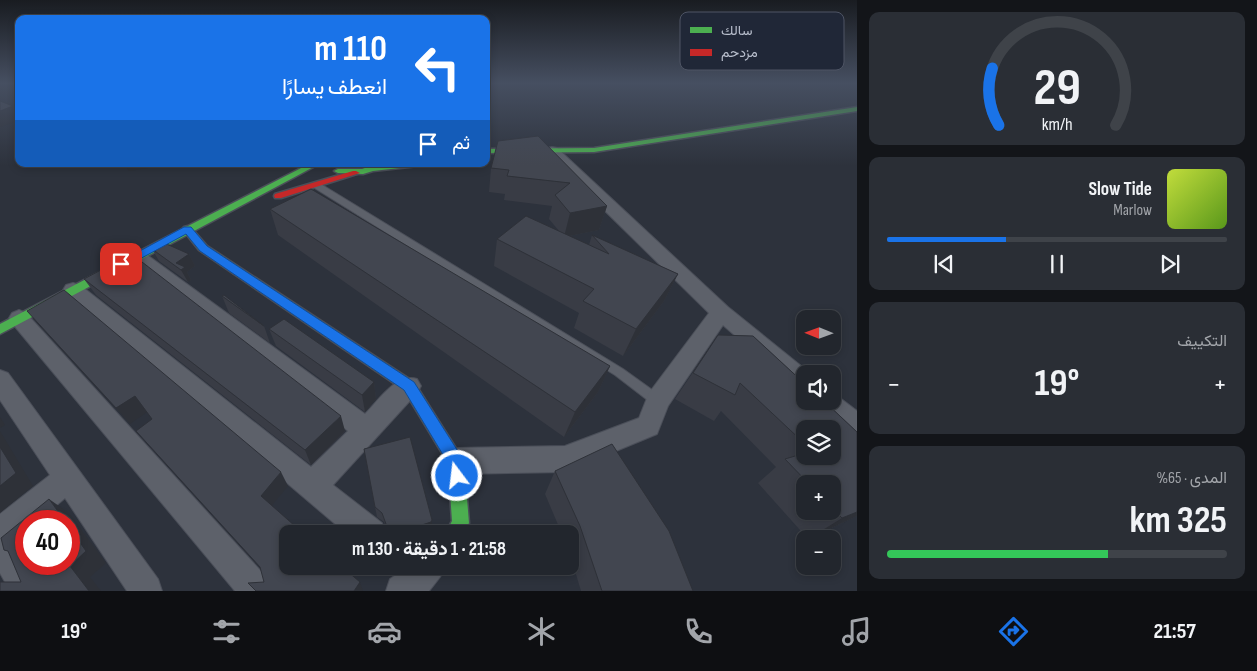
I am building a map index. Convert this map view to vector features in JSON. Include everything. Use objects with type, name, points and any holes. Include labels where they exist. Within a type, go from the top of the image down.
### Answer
[{"type":"main road","points":[[490,151],[594,150],[853,111]]},
{"type":"main road","points":[[490,156],[523,152]]},
{"type":"main road","points":[[10,324],[218,212],[309,167]]},
{"type":"main road","points":[[334,167],[340,171],[356,173]]},
{"type":"main road","points":[[218,212],[375,167]]},
{"type":"main road","points":[[187,229],[203,248],[409,386],[456,461],[461,523],[460,525]]},
{"type":"street","points":[[552,151],[721,312],[796,375]]},
{"type":"street","points":[[137,256],[366,430]]},
{"type":"street","points":[[73,290],[359,525]]},
{"type":"street","points":[[456,461],[565,459],[648,426],[658,401],[721,312]]},
{"type":"street","points":[[10,324],[256,591]]},
{"type":"street","points":[[0,380],[146,591]]},
{"type":"street","points":[[312,486],[409,386]]},
{"type":"street","points":[[837,410],[857,427]]},
{"type":"street","points":[[0,533],[68,478]]},
{"type":"street","points":[[0,542],[28,591]]},
{"type":"lane","points":[[316,185],[619,372],[658,401]]},
{"type":"building","points":[[538,136],[607,206],[570,213],[555,195],[570,183],[507,176],[509,170],[491,168],[498,141]]},
{"type":"building","points":[[311,189],[610,366],[575,412],[270,209]]},
{"type":"building","points":[[526,216],[609,254],[592,235],[678,274],[636,329],[583,301],[594,289],[497,239]]},
{"type":"building","points":[[162,242],[189,254],[176,263],[185,267],[181,270],[152,249]]},
{"type":"building","points":[[133,255],[341,416],[305,450],[84,279],[112,264],[116,267]]},
{"type":"building","points":[[64,290],[281,472],[261,496],[294,525],[279,525],[279,575],[352,575],[360,582],[354,591],[256,591],[248,583],[264,582],[260,567],[136,431],[152,419],[135,396],[116,408],[27,311]]},
{"type":"building","points":[[224,295],[264,326],[222,296]]},
{"type":"building","points":[[284,319],[374,382],[362,395],[269,329]]},
{"type":"building","points":[[718,335],[753,336],[796,376],[796,410],[834,410],[857,432],[857,512],[841,517],[841,475],[800,475],[785,459],[796,456],[796,465],[841,465],[841,420],[796,420],[796,436],[740,383],[735,395],[693,373]]},
{"type":"building","points":[[410,437],[431,522],[422,525],[385,525],[382,513],[375,507],[364,449]]},
{"type":"building","points":[[612,444],[669,531],[693,591],[602,591],[580,526],[555,471]]},
{"type":"building","points":[[0,447],[16,473],[0,486]]},
{"type":"building","points":[[49,499],[57,510],[35,510]]},
{"type":"building","points":[[15,527],[15,568],[8,551],[4,550],[1,538]]},
{"type":"building","points":[[80,543],[86,551],[80,557]]},
{"type":"building","points":[[18,575],[77,575],[89,591],[0,591],[0,582],[21,582]]},
{"type":"traffic: fast","points":[[490,151],[594,150],[847,111]]},
{"type":"traffic: fast","points":[[0,329],[309,167]]},
{"type":"traffic: fast","points":[[338,171],[363,172],[375,167]]},
{"type":"traffic: fast","points":[[375,169],[392,167]]},
{"type":"traffic: fast","points":[[187,229],[203,248],[409,386],[456,461],[461,523],[460,525]]},
{"type":"traffic: jam","points":[[278,196],[356,173]]},
{"type":"route","points":[[121,264],[187,229],[203,248],[409,386],[456,461],[457,476]]}]
